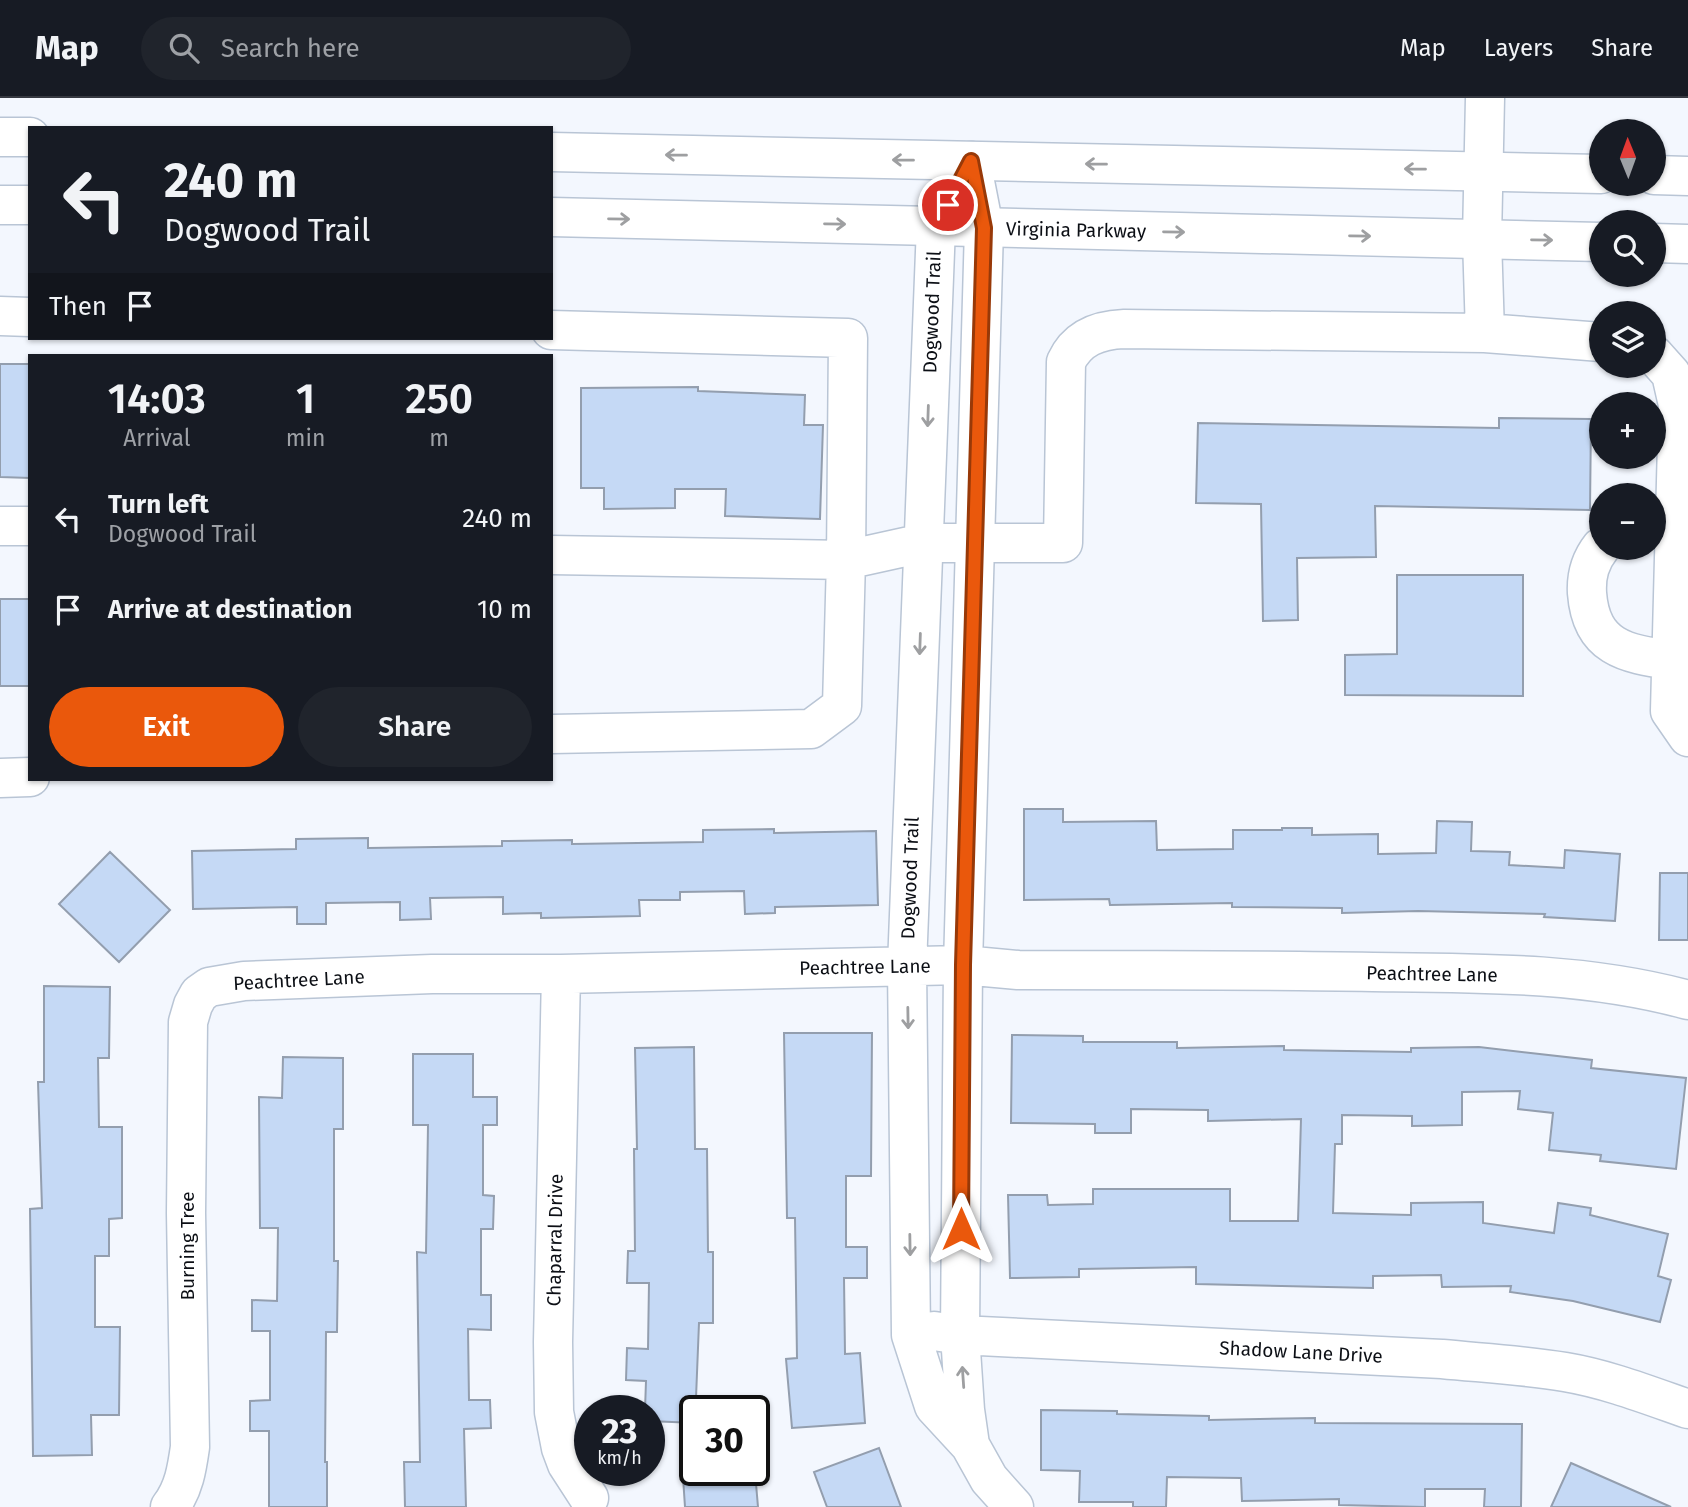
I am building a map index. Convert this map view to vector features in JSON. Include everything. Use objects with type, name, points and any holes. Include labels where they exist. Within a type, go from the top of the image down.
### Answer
[{"type":"street","points":[[1485,98],[1482,239],[1485,333]]},
{"type":"street","points":[[0,137],[28,137]]},
{"type":"street","points":[[553,152],[1589,173]]},
{"type":"street","name":"Dogwood Trail","points":[[971,161],[936,226],[907,966],[911,1335],[934,1406],[970,1445],[989,1479],[1014,1507]]},
{"type":"street","name":"Dogwood Trail","points":[[970,1445],[960,1335],[963,965],[984,228],[971,161]]},
{"type":"street","points":[[1666,175],[1688,176]]},
{"type":"street","points":[[0,205],[28,205]]},
{"type":"street","name":"Virginia Parkway","points":[[553,217],[1589,242]]},
{"type":"street","points":[[1666,243],[1688,244]]},
{"type":"street","points":[[0,316],[28,317]]},
{"type":"street","points":[[553,330],[848,338],[842,706],[811,729],[553,734]]},
{"type":"street","points":[[553,555],[846,560],[923,543],[1063,543],[1066,362],[1072,349],[1089,335],[1112,330],[1485,333],[1589,341]]},
{"type":"street","points":[[1666,368],[1671,374],[1678,405],[1666,505]]},
{"type":"street","points":[[0,526],[28,526]]},
{"type":"street","points":[[1593,560],[1587,583],[1588,602],[1598,633],[1620,649],[1644,657],[1671,660]]},
{"type":"street","points":[[1666,560],[1671,660],[1670,711],[1688,737]]},
{"type":"street","points":[[0,778],[28,777]]},
{"type":"street","name":"Peachtree Lane","points":[[209,987],[244,981],[432,974],[561,974],[963,965],[1018,970],[1452,973],[1590,979],[1688,1000]]},
{"type":"street","name":"Chaparral Drive","points":[[561,974],[553,1342],[554,1412],[567,1464],[589,1499]]},
{"type":"street","name":"Burning Tree","points":[[170,1507],[177,1498],[186,1472],[190,1447],[186,1213],[188,1022],[199,994],[209,987]]},
{"type":"street","name":"Shadow Lane Drive","points":[[911,1335],[924,1329],[960,1335],[1442,1359],[1507,1365],[1567,1372],[1628,1388],[1688,1409]]},
{"type":"building","points":[[0,364],[28,364],[28,478],[0,477]]},
{"type":"building","points":[[698,387],[698,391],[805,395],[804,425],[823,425],[820,519],[725,516],[726,489],[675,489],[675,508],[604,509],[604,488],[581,488],[581,388]]},
{"type":"building","points":[[1499,418],[1589,419],[1589,510],[1375,506],[1376,557],[1297,558],[1298,620],[1263,621],[1261,504],[1196,503],[1198,423],[1499,428]]},
{"type":"building","points":[[1397,575],[1523,575],[1523,696],[1345,695],[1345,655],[1397,654]]},
{"type":"building","points":[[0,599],[28,599],[28,686],[0,686]]},
{"type":"building","points":[[1024,809],[1063,809],[1063,822],[1156,821],[1157,850],[1233,849],[1233,830],[1312,828],[1312,835],[1378,834],[1378,854],[1436,853],[1437,821],[1472,822],[1471,851],[1510,852],[1509,865],[1564,868],[1565,850],[1620,854],[1615,921],[1544,917],[1545,914],[1418,911],[1342,913],[1342,908],[1232,907],[1232,903],[1110,905],[1109,899],[1024,900]]},
{"type":"building","points":[[774,829],[774,833],[876,831],[878,905],[775,907],[775,913],[745,914],[744,891],[680,892],[680,900],[639,900],[640,916],[541,918],[541,913],[503,914],[503,897],[430,898],[431,919],[400,920],[400,902],[326,903],[326,924],[297,924],[297,907],[193,909],[192,851],[296,849],[296,839],[368,838],[368,848],[502,846],[502,841],[572,840],[572,844],[703,842],[703,830]]},
{"type":"building","points":[[110,852],[170,910],[119,962],[59,904]]},
{"type":"building","points":[[1660,873],[1688,873],[1688,940],[1659,940]]},
{"type":"building","points":[[44,986],[110,987],[109,1058],[98,1058],[99,1127],[122,1127],[122,1218],[109,1219],[109,1256],[95,1256],[95,1327],[120,1327],[119,1415],[91,1415],[92,1455],[33,1456],[30,1209],[42,1208],[38,1082],[44,1082]]},
{"type":"building","points":[[784,1033],[872,1033],[871,1176],[846,1176],[846,1247],[867,1247],[867,1278],[844,1278],[845,1354],[860,1353],[865,1423],[792,1428],[786,1359],[797,1358],[795,1218],[787,1218]]},
{"type":"building","points":[[1012,1035],[1083,1036],[1083,1042],[1177,1042],[1177,1048],[1284,1046],[1284,1050],[1411,1052],[1411,1048],[1479,1047],[1592,1060],[1591,1068],[1686,1078],[1676,1169],[1600,1161],[1601,1155],[1549,1150],[1553,1113],[1518,1109],[1520,1091],[1462,1092],[1462,1125],[1412,1126],[1412,1116],[1342,1115],[1342,1144],[1335,1144],[1333,1213],[1411,1215],[1411,1203],[1483,1202],[1483,1223],[1554,1233],[1558,1203],[1591,1208],[1590,1215],[1668,1234],[1658,1276],[1671,1280],[1660,1322],[1573,1301],[1510,1292],[1511,1286],[1442,1287],[1441,1275],[1373,1276],[1373,1288],[1196,1284],[1196,1267],[1079,1269],[1079,1277],[1010,1278],[1008,1195],[1047,1195],[1048,1205],[1093,1204],[1093,1189],[1230,1189],[1230,1221],[1298,1221],[1301,1119],[1208,1121],[1208,1110],[1131,1109],[1131,1133],[1095,1133],[1095,1124],[1011,1123]]},
{"type":"building","points":[[694,1047],[695,1149],[707,1149],[708,1252],[713,1252],[713,1323],[699,1323],[696,1395],[679,1395],[679,1422],[665,1422],[665,1395],[646,1395],[646,1381],[626,1380],[627,1348],[648,1349],[649,1283],[627,1283],[628,1251],[635,1251],[635,1048]]},
{"type":"building","points":[[413,1054],[473,1054],[473,1097],[497,1097],[497,1125],[483,1125],[483,1195],[494,1196],[493,1229],[481,1229],[481,1295],[491,1295],[491,1330],[468,1329],[469,1400],[490,1400],[491,1428],[464,1429],[466,1507],[405,1507],[404,1462],[420,1462],[417,1252],[426,1253],[428,1125],[413,1125]]},
{"type":"building","points":[[283,1057],[343,1058],[343,1129],[334,1129],[337,1332],[326,1332],[327,1507],[269,1507],[269,1431],[250,1431],[250,1401],[270,1400],[270,1331],[252,1331],[252,1300],[277,1301],[278,1228],[260,1228],[259,1097],[282,1098]]},
{"type":"building","points":[[1041,1410],[1209,1416],[1209,1420],[1315,1418],[1315,1423],[1522,1424],[1521,1507],[1484,1507],[1485,1489],[1425,1489],[1425,1507],[1339,1505],[1339,1499],[1242,1501],[1241,1478],[1167,1477],[1166,1507],[1133,1507],[1133,1502],[1079,1502],[1080,1471],[1041,1470]]},
{"type":"building","points":[[879,1448],[901,1507],[827,1507],[814,1472]]},
{"type":"building","points":[[1571,1463],[1671,1507],[1551,1507]]},
{"type":"building","points":[[684,1486],[756,1486],[758,1507],[685,1507]]},
{"type":"route","points":[[948,205],[971,161],[984,228],[963,965],[961,1229]]}]
